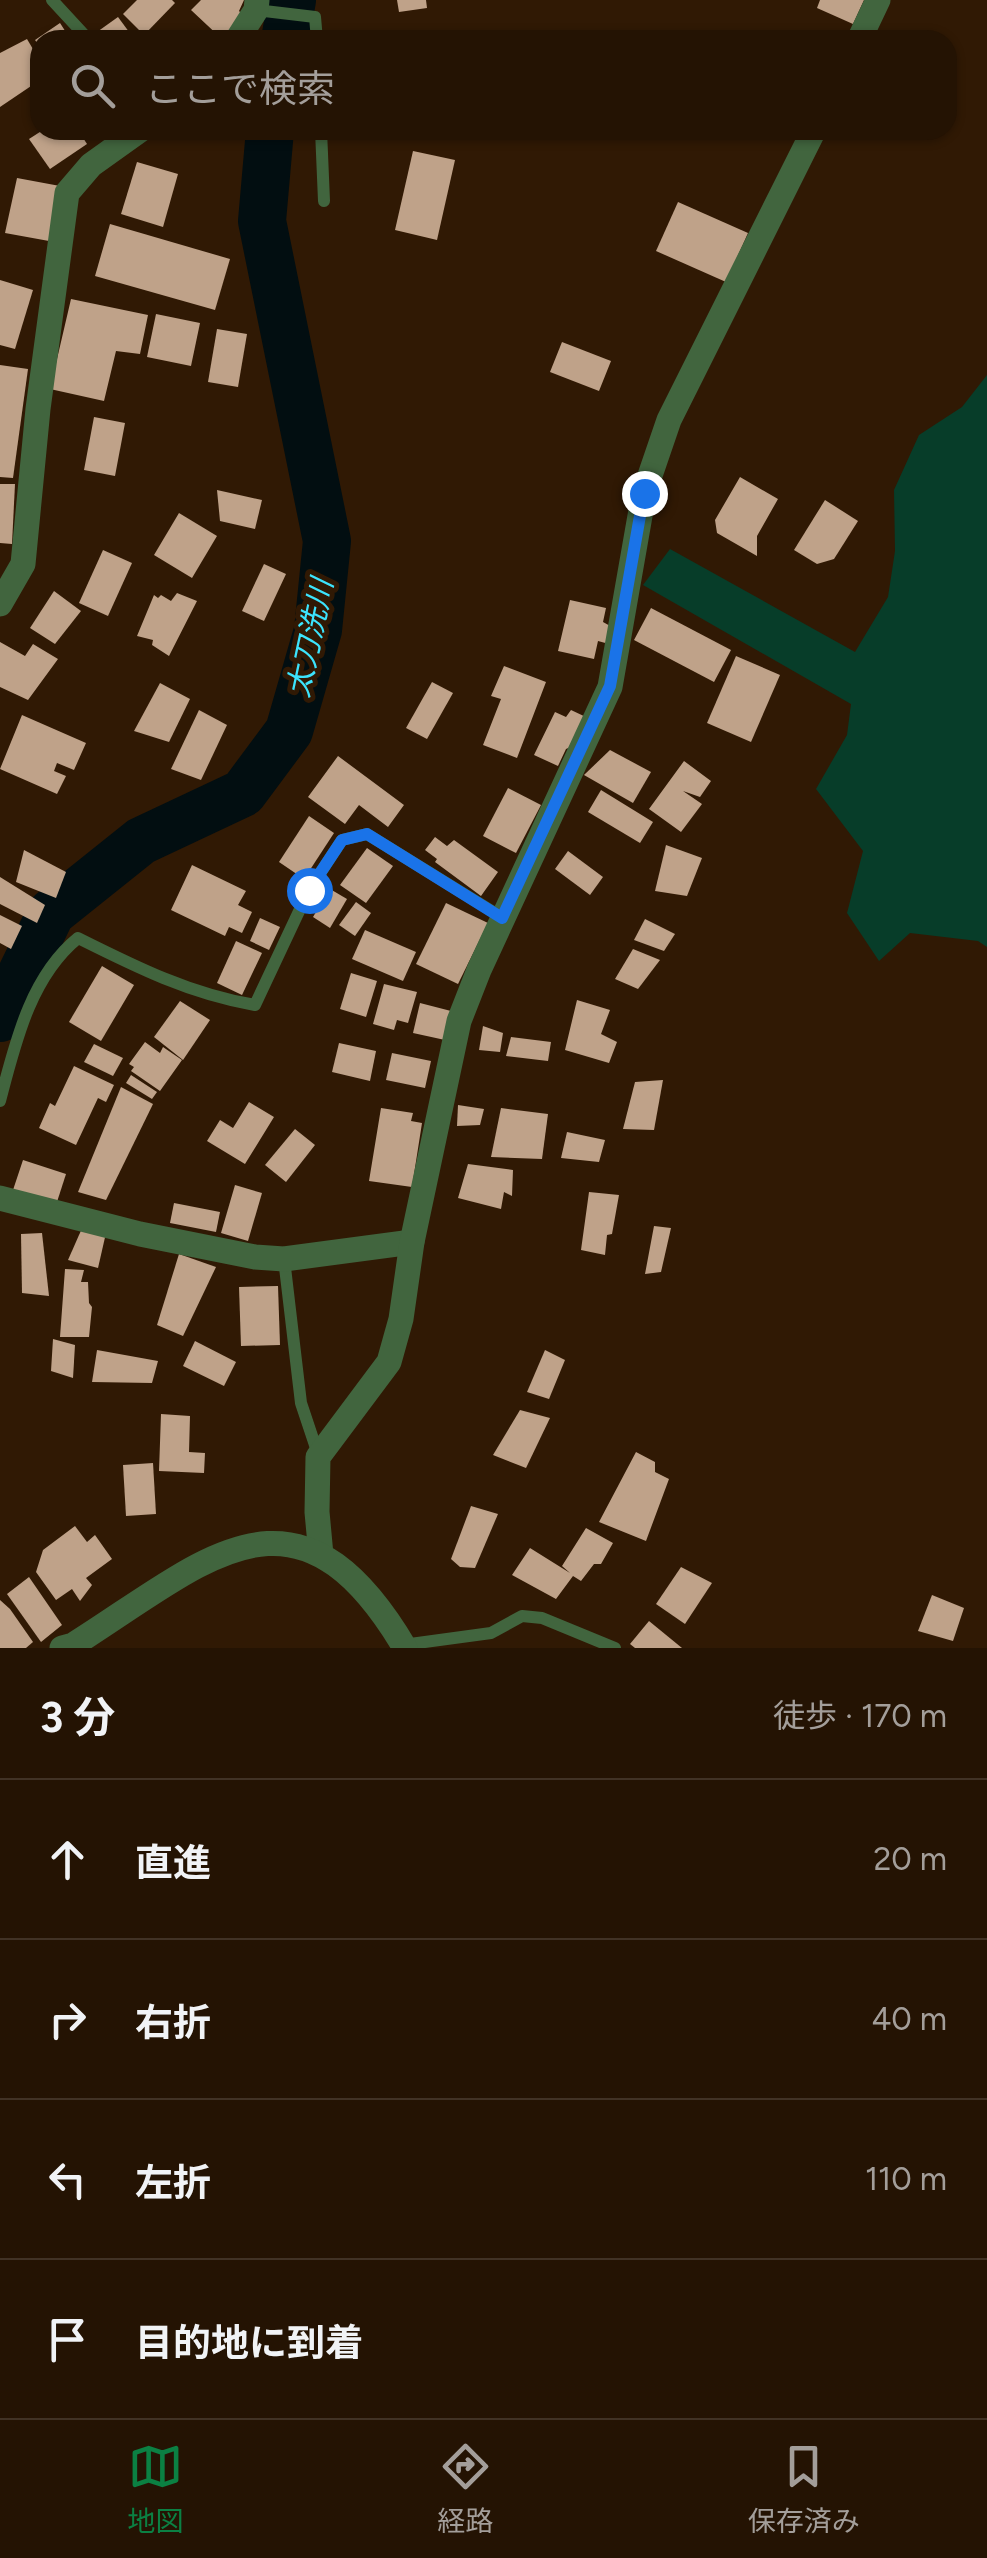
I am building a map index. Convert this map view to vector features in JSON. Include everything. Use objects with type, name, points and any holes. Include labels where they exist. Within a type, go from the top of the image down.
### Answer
[{"type":"street","points":[[863,30],[878,0]]},
{"type":"street","points":[[242,30],[256,5]]},
{"type":"street","points":[[0,604],[12,561],[38,409],[67,192],[91,165],[126,140]]},
{"type":"street","points":[[320,1555],[318,1457],[389,1362],[459,1021],[502,918],[610,686],[644,493],[669,420],[809,140]]},
{"type":"street","points":[[0,1198],[140,1234],[255,1257],[284,1259],[412,1242]]},
{"type":"street","points":[[62,1648],[89,1635],[194,1566],[236,1547],[267,1542],[320,1555],[348,1576],[404,1646]]},
{"type":"lane","points":[[52,0],[80,30]]},
{"type":"lane","points":[[256,5],[315,17],[316,30]]},
{"type":"lane","points":[[321,140],[324,201]]},
{"type":"lane","points":[[0,1101],[18,1033],[36,993],[63,950],[78,938],[200,994],[254,1005],[309,890],[342,840],[367,834],[502,918]]},
{"type":"lane","points":[[284,1259],[301,1403],[318,1457]]},
{"type":"lane","points":[[404,1646],[491,1633],[522,1616],[542,1618],[615,1648]]},
{"type":"green space","points":[[987,375],[987,947],[978,941],[910,933],[879,961],[847,913],[863,851],[816,789],[847,735],[851,704],[643,585],[670,549],[855,652],[888,597],[895,551],[894,490],[919,435],[962,407]]},
{"type":"building","points":[[137,0],[175,3],[149,30],[139,30],[123,14]]},
{"type":"building","points":[[201,0],[244,0],[239,11],[247,19],[237,30],[212,30],[191,10]]},
{"type":"building","points":[[397,0],[426,0],[427,8],[399,12]]},
{"type":"building","points":[[820,0],[864,0],[853,24],[817,8]]},
{"type":"building","points":[[118,17],[128,30],[100,30]]},
{"type":"building","points":[[27,39],[30,44],[30,87],[0,107],[0,53]]},
{"type":"building","points":[[29,139],[84,140],[87,144],[50,169]]},
{"type":"building","points":[[413,151],[455,160],[437,240],[395,230]]},
{"type":"building","points":[[137,162],[178,174],[163,227],[121,214]]},
{"type":"building","points":[[17,178],[60,186],[49,241],[5,233]]},
{"type":"building","points":[[678,202],[748,233],[726,282],[656,251]]},
{"type":"building","points":[[110,224],[230,259],[215,310],[95,276]]},
{"type":"building","points":[[0,280],[33,290],[15,349],[0,345]]},
{"type":"building","points":[[71,299],[148,315],[140,354],[116,351],[104,401],[50,389]]},
{"type":"building","points":[[156,314],[200,323],[191,366],[147,357]]},
{"type":"building","points":[[217,329],[247,334],[238,387],[208,382]]},
{"type":"building","points":[[562,342],[611,361],[599,391],[550,372]]},
{"type":"building","points":[[0,365],[28,369],[13,478],[0,477]]},
{"type":"building","points":[[94,417],[125,423],[115,476],[84,470]]},
{"type":"building","points":[[740,477],[778,499],[757,536],[757,556],[717,533],[715,520]]},
{"type":"building","points":[[0,484],[15,484],[12,544],[0,543]]},
{"type":"building","points":[[217,490],[262,500],[255,529],[220,521]]},
{"type":"building","points":[[825,500],[858,521],[834,559],[817,564],[794,550]]},
{"type":"building","points":[[179,513],[217,536],[192,578],[154,555]]},
{"type":"building","points":[[103,550],[132,563],[108,616],[79,603]]},
{"type":"building","points":[[264,564],[286,574],[264,621],[242,611]]},
{"type":"building","points":[[54,591],[81,611],[55,644],[30,628]]},
{"type":"building","points":[[177,593],[197,601],[169,656],[152,645],[153,640],[137,636],[154,595],[171,601]]},
{"type":"building","points":[[570,600],[606,608],[603,622],[612,627],[609,644],[598,641],[594,659],[558,651]]},
{"type":"building","points":[[651,608],[731,650],[714,682],[634,640]]},
{"type":"building","points":[[0,642],[25,656],[33,644],[58,659],[28,700],[0,687]]},
{"type":"building","points":[[736,656],[780,675],[751,742],[707,723]]},
{"type":"building","points":[[504,666],[546,682],[517,758],[483,745],[501,699],[491,696]]},
{"type":"building","points":[[432,682],[453,693],[427,739],[406,728]]},
{"type":"building","points":[[160,683],[190,699],[169,742],[134,731]]},
{"type":"building","points":[[199,710],[227,725],[201,780],[171,769]]},
{"type":"building","points":[[571,710],[588,718],[575,745],[566,749],[558,766],[534,755],[555,712],[566,717]]},
{"type":"building","points":[[22,715],[86,743],[74,770],[57,763],[54,771],[66,776],[57,794],[0,769]]},
{"type":"building","points":[[610,750],[651,772],[633,803],[584,775]]},
{"type":"building","points":[[338,756],[404,805],[388,827],[359,805],[345,824],[308,797]]},
{"type":"building","points":[[684,761],[711,781],[700,797],[683,791],[702,804],[681,832],[649,809]]},
{"type":"building","points":[[508,788],[541,805],[516,853],[483,836]]},
{"type":"building","points":[[601,790],[653,822],[640,843],[588,812]]},
{"type":"building","points":[[309,816],[334,833],[304,879],[279,862]]},
{"type":"building","points":[[435,837],[447,846],[454,840],[498,872],[481,896],[425,850]]},
{"type":"building","points":[[666,845],[702,858],[687,896],[655,891]]},
{"type":"building","points":[[367,848],[393,866],[366,903],[340,885]]},
{"type":"building","points":[[24,850],[66,872],[56,898],[16,882]]},
{"type":"building","points":[[568,851],[603,877],[590,895],[555,869]]},
{"type":"building","points":[[192,865],[246,891],[238,905],[252,912],[242,933],[229,927],[225,936],[171,910]]},
{"type":"building","points":[[0,877],[45,905],[37,923],[0,904]]},
{"type":"building","points":[[330,889],[347,899],[330,928],[313,917]]},
{"type":"building","points":[[356,902],[371,913],[355,936],[339,925]]},
{"type":"building","points":[[446,903],[488,923],[458,984],[416,964]]},
{"type":"building","points":[[0,915],[22,926],[11,949],[0,943]]},
{"type":"building","points":[[260,918],[280,927],[269,950],[250,941]]},
{"type":"building","points":[[645,919],[675,934],[664,951],[634,940]]},
{"type":"building","points":[[365,930],[416,952],[403,981],[352,959]]},
{"type":"building","points":[[236,941],[262,953],[242,995],[217,983]]},
{"type":"building","points":[[633,949],[660,960],[638,989],[615,979]]},
{"type":"building","points":[[102,966],[134,985],[101,1041],[69,1022]]},
{"type":"building","points":[[351,973],[377,981],[366,1017],[340,1009]]},
{"type":"building","points":[[384,984],[417,992],[408,1023],[397,1020],[394,1030],[373,1024]]},
{"type":"building","points":[[577,1000],[610,1010],[601,1034],[617,1042],[609,1063],[565,1050]]},
{"type":"building","points":[[180,1001],[210,1020],[183,1060],[154,1037]]},
{"type":"building","points":[[420,1003],[451,1011],[445,1040],[413,1033]]},
{"type":"building","points":[[483,1026],[503,1033],[500,1052],[479,1050]]},
{"type":"building","points":[[511,1037],[551,1042],[548,1061],[506,1056]]},
{"type":"building","points":[[145,1042],[160,1053],[163,1047],[182,1060],[160,1091],[131,1071],[134,1067],[129,1064]]},
{"type":"building","points":[[339,1043],[376,1051],[370,1081],[332,1072]]},
{"type":"building","points":[[94,1044],[123,1058],[113,1076],[84,1062]]},
{"type":"building","points":[[392,1053],[431,1061],[425,1088],[386,1080]]},
{"type":"building","points":[[74,1066],[114,1085],[106,1102],[98,1098],[76,1145],[39,1128],[50,1103],[55,1106]]},
{"type":"building","points":[[131,1075],[157,1092],[152,1099],[126,1083]]},
{"type":"building","points":[[663,1080],[654,1130],[623,1129],[635,1082]]},
{"type":"building","points":[[121,1087],[153,1104],[106,1200],[78,1192]]},
{"type":"building","points":[[249,1102],[274,1117],[245,1164],[207,1141],[220,1120],[233,1128]]},
{"type":"building","points":[[458,1105],[484,1109],[480,1125],[457,1126]]},
{"type":"building","points":[[381,1108],[413,1113],[411,1121],[422,1123],[412,1187],[369,1181]]},
{"type":"building","points":[[501,1108],[548,1114],[542,1159],[491,1157]]},
{"type":"building","points":[[295,1129],[315,1145],[286,1182],[265,1165]]},
{"type":"building","points":[[567,1132],[605,1140],[599,1162],[561,1158]]},
{"type":"building","points":[[23,1160],[66,1174],[56,1205],[13,1190]]},
{"type":"building","points":[[468,1164],[513,1170],[512,1196],[504,1192],[501,1209],[458,1198]]},
{"type":"building","points":[[235,1185],[262,1193],[248,1241],[221,1233]]},
{"type":"building","points":[[589,1192],[619,1195],[605,1255],[581,1250]]},
{"type":"building","points":[[174,1203],[220,1212],[216,1232],[170,1223]]},
{"type":"building","points":[[83,1226],[106,1233],[98,1268],[68,1260]]},
{"type":"building","points":[[654,1226],[671,1228],[661,1272],[645,1274]]},
{"type":"building","points":[[42,1233],[49,1296],[22,1293],[21,1234]]},
{"type":"building","points":[[179,1254],[216,1267],[183,1336],[157,1325]]},
{"type":"building","points":[[65,1269],[84,1270],[81,1282],[88,1282],[92,1307],[89,1337],[60,1337]]},
{"type":"building","points":[[278,1286],[280,1345],[241,1346],[239,1287]]},
{"type":"building","points":[[53,1339],[75,1345],[73,1378],[51,1371]]},
{"type":"building","points":[[195,1341],[236,1362],[224,1386],[183,1366]]},
{"type":"building","points":[[97,1350],[158,1361],[152,1383],[92,1382]]},
{"type":"building","points":[[545,1350],[565,1360],[549,1399],[527,1392]]},
{"type":"building","points":[[520,1410],[550,1418],[526,1468],[493,1455]]},
{"type":"building","points":[[161,1414],[190,1416],[189,1452],[205,1453],[204,1473],[159,1471]]},
{"type":"building","points":[[636,1452],[655,1462],[655,1472],[669,1479],[646,1541],[599,1522]]},
{"type":"building","points":[[153,1463],[156,1514],[126,1516],[123,1465]]},
{"type":"building","points":[[471,1506],[498,1514],[475,1568],[460,1567],[451,1559]]},
{"type":"building","points":[[75,1526],[87,1542],[95,1535],[112,1559],[86,1578],[92,1585],[80,1601],[72,1589],[56,1600],[36,1572],[43,1550]]},
{"type":"building","points":[[586,1528],[613,1543],[601,1564],[594,1564],[581,1581],[573,1576],[556,1599],[512,1575],[530,1548],[570,1573],[562,1566]]},
{"type":"building","points":[[681,1567],[712,1583],[685,1624],[656,1604]]},
{"type":"building","points":[[29,1577],[62,1625],[41,1642],[7,1594]]},
{"type":"building","points":[[932,1595],[964,1608],[953,1641],[918,1631]]},
{"type":"building","points":[[0,1600],[33,1642],[26,1648],[0,1648]]},
{"type":"building","points":[[649,1621],[682,1648],[635,1648],[630,1644]]},
{"type":"waterway","name":"太刀洗川","points":[[287,30],[292,0]]},
{"type":"waterway","name":"太刀洗川","points":[[0,1018],[51,913],[141,841],[243,793],[289,731],[318,630],[327,541],[262,221],[269,140]]},
{"type":"route","points":[[309,890],[342,840],[367,834],[502,918],[610,686],[644,493]]}]
